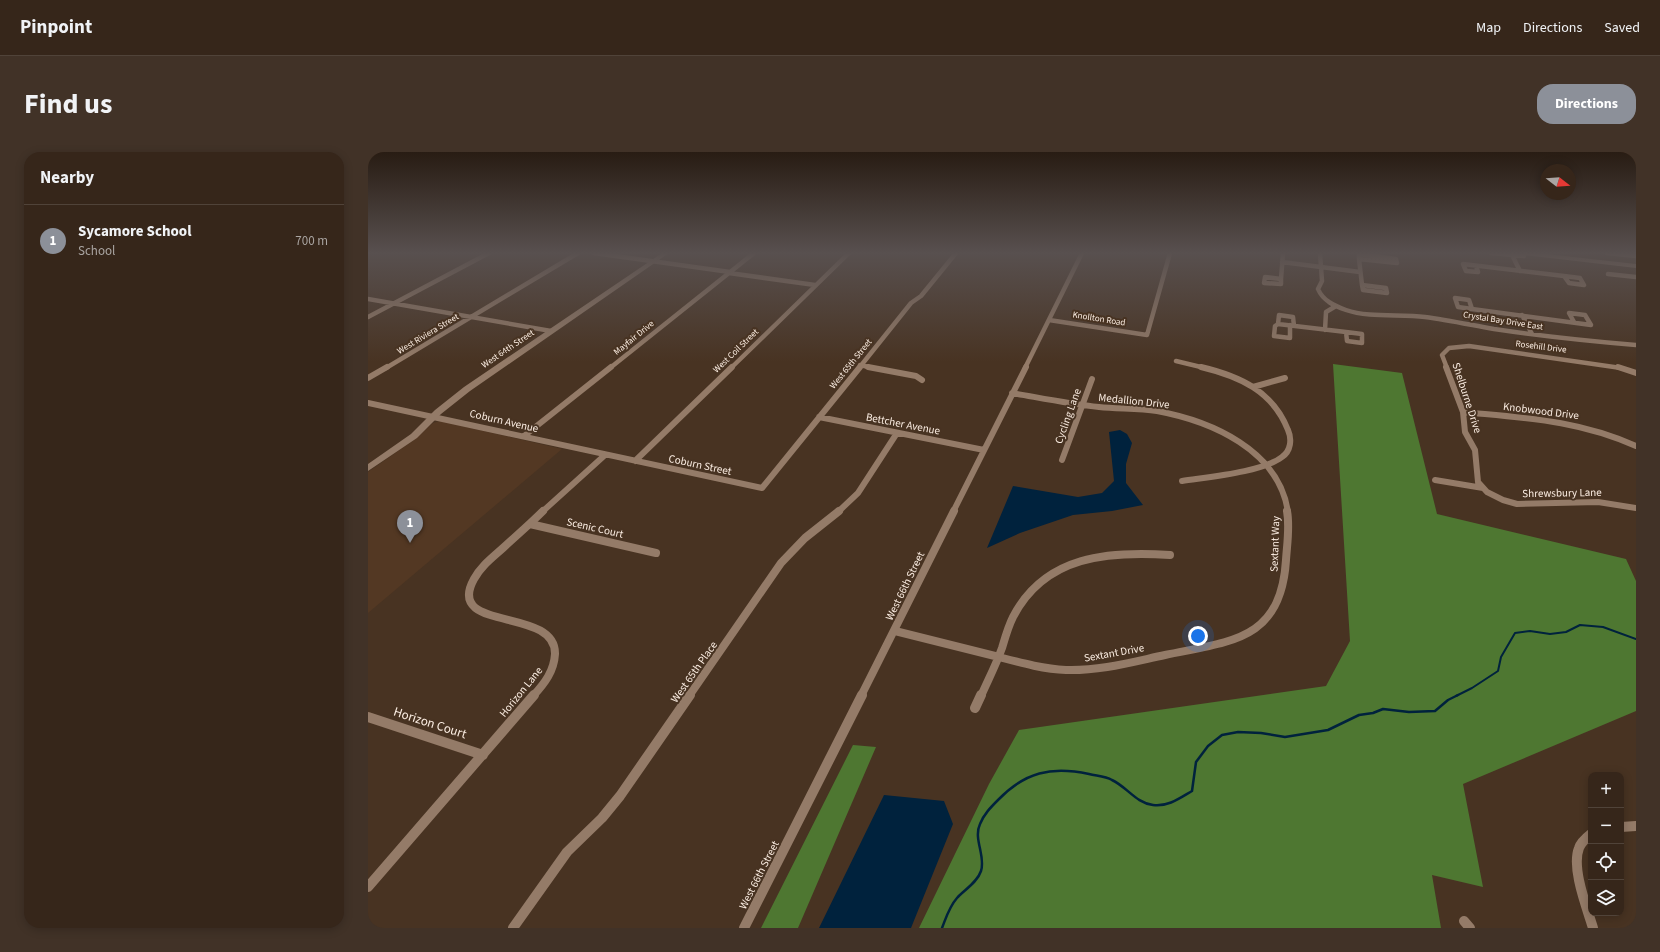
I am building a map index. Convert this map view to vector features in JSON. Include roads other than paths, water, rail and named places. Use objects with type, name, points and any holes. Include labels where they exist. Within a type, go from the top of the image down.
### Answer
[{"type":"street","points":[[368,317],[421,289]]},
{"type":"street","name":"West Riviera Street","points":[[368,378],[517,289]]},
{"type":"street","name":"West 64th Street","points":[[368,468],[406,442],[457,396],[612,289]]},
{"type":"street","name":"Mayfair Drive","points":[[524,436],[708,289]]},
{"type":"street","name":"West Coil Street","points":[[635,461],[811,289]]},
{"type":"street","name":"West 65th Street","points":[[762,488],[911,303],[921,296],[927,289]]},
{"type":"street","name":"West 66th Street","points":[[744,928],[895,631],[1064,289]]},
{"type":"street","name":"Knollton Road","points":[[1049,320],[1147,335],[1160,289]]},
{"type":"street","name":"Crystal Bay Drive East","points":[[1318,289],[1325,300],[1336,306],[1360,313],[1416,316],[1582,341],[1636,345]]},
{"type":"street","points":[[1363,289],[1387,293],[1386,289]]},
{"type":"street","points":[[368,298],[551,331]]},
{"type":"street","points":[[1325,330],[1326,312],[1336,306]]},
{"type":"street","points":[[1472,309],[1574,322]]},
{"type":"street","points":[[1279,315],[1293,317],[1290,338],[1274,336],[1275,326],[1278,324],[1279,315]]},
{"type":"street","points":[[1522,315],[1532,334]]},
{"type":"street","points":[[1278,324],[1292,325],[1362,334],[1362,343],[1347,341],[1346,332]]},
{"type":"street","name":"Rosehill Drive","points":[[1444,352],[1453,347],[1471,347],[1617,366],[1636,373]]},
{"type":"street","name":"Shelburne Drive","points":[[1444,352],[1442,358],[1463,412],[1465,432],[1475,450],[1478,482],[1483,488]]},
{"type":"street","points":[[1176,361],[1216,370],[1253,387],[1266,397],[1279,411],[1287,425],[1290,435],[1290,447],[1285,455],[1277,461],[1265,465],[1182,481]]},
{"type":"street","points":[[860,366],[916,376],[922,380]]},
{"type":"street","points":[[1253,387],[1285,378]]},
{"type":"street","name":"Cycling Lane","points":[[1062,460],[1092,379]]},
{"type":"street","name":"Medallion Drive","points":[[1012,393],[1105,408],[1151,411],[1193,420],[1233,439],[1265,465]]},
{"type":"street","name":"Coburn Avenue","points":[[369,403],[635,461]]},
{"type":"street","name":"Knobwood Drive","points":[[1463,412],[1571,423],[1605,432],[1636,446]]},
{"type":"street","name":"Bettcher Avenue","points":[[819,418],[984,450]]},
{"type":"street","name":"West 65th Place","points":[[512,928],[567,852],[602,818],[620,796],[782,563],[805,538],[842,509],[858,493],[897,433]]},
{"type":"street","name":"Horizon Lane","points":[[368,887],[543,686],[553,668],[556,658],[556,649],[554,641],[545,631],[537,627],[482,613],[472,604],[469,596],[469,588],[478,571],[605,454]]},
{"type":"street","name":"Coburn Street","points":[[635,461],[762,488]]},
{"type":"street","name":"Sextant Way","points":[[1265,465],[1280,488],[1287,506],[1288,520],[1285,585],[1278,604]]},
{"type":"street","points":[[1435,480],[1483,488]]},
{"type":"street","name":"Shrewsbury Lane","points":[[1483,488],[1490,494],[1517,504],[1598,502],[1636,508]]},
{"type":"street","name":"Scenic Court","points":[[530,524],[656,553]]},
{"type":"street","points":[[975,708],[999,657],[1013,617],[1021,604],[1041,581],[1060,569],[1083,559],[1109,554],[1136,552],[1170,555]]},
{"type":"street","name":"Sextant Drive","points":[[895,631],[999,657],[1057,669],[1082,670],[1110,667],[1222,643],[1239,637],[1264,622],[1278,604]]},
{"type":"street","name":"Horizon Court","points":[[368,717],[483,754]]},
{"type":"street","points":[[1624,828],[1636,826]]},
{"type":"street","points":[[1588,837],[1578,850],[1578,868],[1593,928]]},
{"type":"water","points":[[1120,430],[1127,434],[1132,443],[1126,464],[1126,483],[1143,505],[1112,511],[1073,515],[1020,533],[987,548],[1013,486],[1078,497],[1102,493],[1114,481],[1109,432]]},
{"type":"water","points":[[884,795],[944,801],[953,824],[911,928],[819,928]]},
{"type":"waterway","points":[[942,928],[954,901],[973,883],[981,871],[982,859],[978,830],[984,817],[993,805],[1008,791],[1029,777],[1051,771],[1075,772],[1101,776],[1117,783],[1147,804],[1164,805],[1192,791],[1196,762],[1208,746],[1222,735],[1238,732],[1261,733],[1285,737],[1328,730],[1359,715],[1373,713],[1383,709],[1409,712],[1435,711],[1448,700],[1472,688],[1498,671],[1501,657],[1515,633],[1530,631],[1550,634],[1566,632],[1580,625],[1603,627],[1636,639]]},
{"type":"place","name":"Sycamore School","points":[[410,543]]}]
